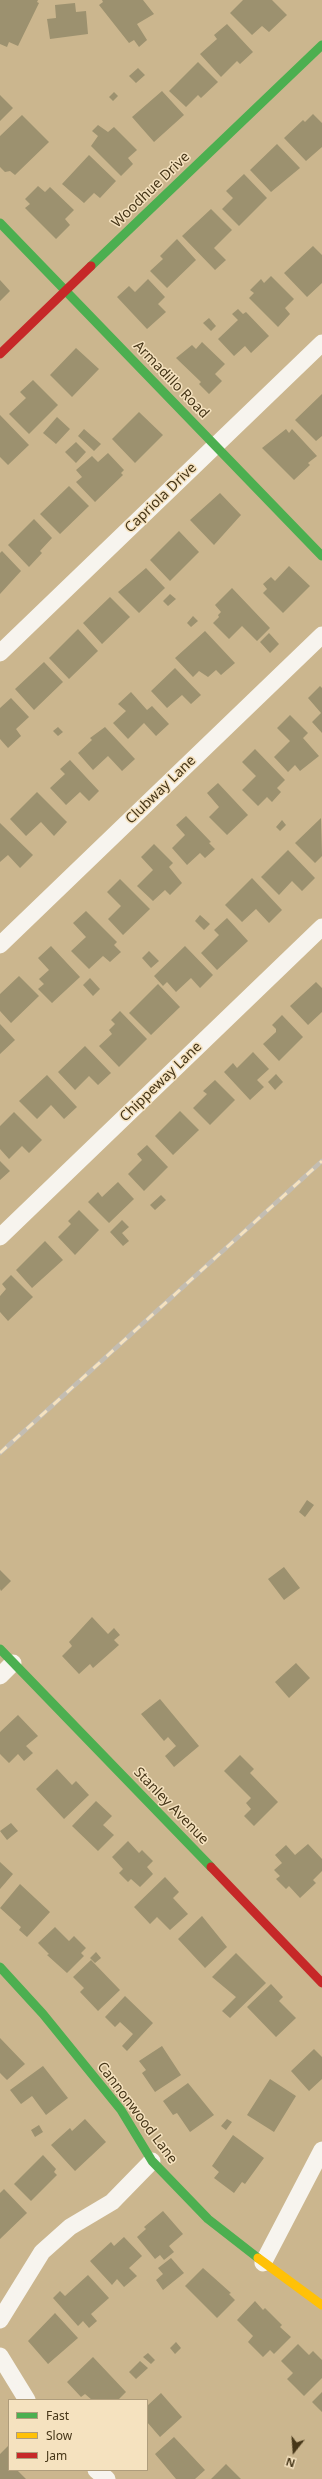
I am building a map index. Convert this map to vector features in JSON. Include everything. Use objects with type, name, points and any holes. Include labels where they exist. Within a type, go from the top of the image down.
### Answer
[{"type":"street","name":"Woodhue Drive","points":[[0,354],[322,45]]},
{"type":"street","name":"Armadillo Road","points":[[0,223],[322,556]]},
{"type":"street","name":"Capriola Drive","points":[[0,653],[322,344]]},
{"type":"street","name":"Clubway Lane","points":[[0,945],[322,635]]},
{"type":"street","name":"Chippeway Lane","points":[[0,1236],[322,927]]},
{"type":"street","name":"Stanley Avenue","points":[[0,1649],[322,1983]]},
{"type":"street","points":[[0,1676],[13,1663]]},
{"type":"street","name":"Cannonwood Lane","points":[[0,1967],[43,2014],[121,2110],[152,2162],[208,2219],[263,2263],[322,2305]]},
{"type":"street","points":[[263,2263],[322,2150]]},
{"type":"street","points":[[0,2320],[42,2252],[70,2227],[112,2202],[152,2162]]},
{"type":"street","points":[[0,2356],[26,2399]]},
{"type":"street","points":[[97,2471],[107,2479]]},
{"type":"building","points":[[0,0],[38,0],[37,2],[39,3],[18,46],[9,42],[7,47],[0,44]]},
{"type":"building","points":[[102,0],[143,0],[154,14],[137,24],[147,40],[139,47],[134,40],[129,43],[99,5],[103,2]]},
{"type":"building","points":[[243,0],[272,0],[287,15],[269,32],[262,26],[252,35],[230,13]]},
{"type":"building","points":[[75,3],[76,12],[86,11],[88,34],[50,39],[47,19],[56,18],[55,5]]},
{"type":"building","points":[[227,24],[253,52],[240,64],[237,61],[221,77],[200,54],[217,39],[214,35]]},
{"type":"building","points":[[198,62],[218,82],[201,98],[198,95],[186,107],[169,91]]},
{"type":"building","points":[[138,68],[145,75],[136,83],[129,76]]},
{"type":"building","points":[[162,91],[184,115],[154,142],[132,117]]},
{"type":"building","points":[[114,92],[118,96],[113,101],[109,97]]},
{"type":"building","points":[[0,95],[13,108],[0,121]]},
{"type":"building","points":[[313,114],[322,123],[322,147],[306,161],[284,138],[303,120],[305,122]]},
{"type":"building","points":[[22,115],[49,142],[15,175],[10,171],[5,172],[0,167],[0,136]]},
{"type":"building","points":[[98,125],[108,132],[114,127],[137,150],[128,158],[133,164],[121,176],[91,146],[98,136],[92,131]]},
{"type":"building","points":[[277,144],[300,168],[271,192],[250,170]]},
{"type":"building","points":[[89,155],[116,181],[100,198],[94,193],[84,203],[62,184]]},
{"type":"building","points":[[244,174],[267,198],[239,226],[222,209],[233,198],[226,191]]},
{"type":"building","points":[[38,186],[45,192],[50,187],[74,210],[65,219],[70,225],[56,239],[25,208],[30,204],[25,199]]},
{"type":"building","points":[[211,209],[232,230],[214,248],[226,260],[215,270],[182,236]]},
{"type":"building","points":[[177,239],[196,260],[167,288],[150,271],[163,259],[160,256]]},
{"type":"building","points":[[313,246],[322,255],[322,283],[307,297],[284,273]]},
{"type":"building","points":[[271,276],[294,299],[285,308],[290,314],[278,327],[249,298],[254,293],[250,290],[261,279],[264,283]]},
{"type":"building","points":[[148,279],[165,297],[158,304],[166,312],[147,329],[117,297],[129,286],[135,292]]},
{"type":"building","points":[[0,280],[10,291],[0,301]]},
{"type":"building","points":[[238,309],[243,314],[246,312],[269,336],[251,353],[245,346],[234,356],[218,339],[238,320],[232,314]]},
{"type":"building","points":[[209,318],[216,326],[211,331],[203,323]]},
{"type":"building","points":[[202,342],[225,364],[215,374],[222,381],[209,394],[199,384],[201,382],[176,358],[192,345],[196,349]]},
{"type":"building","points":[[76,348],[99,369],[72,397],[50,375]]},
{"type":"building","points":[[33,380],[58,405],[29,434],[9,414],[26,398],[20,392]]},
{"type":"building","points":[[322,394],[322,436],[316,441],[295,420]]},
{"type":"building","points":[[139,412],[163,435],[135,463],[112,439]]},
{"type":"building","points":[[0,415],[29,445],[8,465],[0,457]]},
{"type":"building","points":[[57,417],[70,429],[56,444],[43,433]]},
{"type":"building","points":[[84,429],[101,444],[94,451],[78,436]]},
{"type":"building","points":[[286,429],[289,433],[292,429],[317,456],[308,463],[310,465],[294,480],[262,448]]},
{"type":"building","points":[[76,442],[86,452],[76,463],[65,452]]},
{"type":"building","points":[[108,453],[124,470],[121,473],[123,475],[95,502],[76,482],[82,477],[76,470],[92,456],[98,462]]},
{"type":"building","points":[[69,486],[89,506],[60,534],[40,514]]},
{"type":"building","points":[[220,493],[241,515],[214,545],[190,520]]},
{"type":"building","points":[[34,519],[52,538],[40,551],[42,553],[29,567],[8,545]]},
{"type":"building","points":[[179,531],[199,552],[170,581],[150,560]]},
{"type":"building","points":[[2,551],[21,571],[0,594],[0,553]]},
{"type":"building","points":[[289,566],[310,586],[283,613],[263,593],[267,589],[263,584],[271,577],[275,581]]},
{"type":"building","points":[[146,568],[165,588],[139,613],[118,592]]},
{"type":"building","points":[[232,588],[270,628],[257,641],[242,626],[229,639],[213,623],[219,617],[218,615],[221,612],[215,605]]},
{"type":"building","points":[[170,594],[176,599],[168,606],[163,601]]},
{"type":"building","points":[[110,597],[130,617],[102,644],[83,623]]},
{"type":"building","points":[[193,616],[198,621],[191,627],[187,623]]},
{"type":"building","points":[[78,629],[98,651],[69,679],[49,658]]},
{"type":"building","points":[[205,631],[235,663],[221,675],[216,670],[208,677],[199,671],[193,677],[175,658]]},
{"type":"building","points":[[269,633],[279,644],[270,653],[260,642]]},
{"type":"building","points":[[44,662],[63,682],[34,710],[15,689]]},
{"type":"building","points":[[175,668],[201,695],[191,704],[182,695],[167,708],[151,691]]},
{"type":"building","points":[[320,686],[322,688],[322,733],[312,722],[321,713],[308,698]]},
{"type":"building","points":[[131,692],[147,710],[152,706],[169,724],[156,736],[144,723],[128,739],[113,723],[126,711],[118,704]]},
{"type":"building","points":[[11,698],[29,717],[16,729],[21,736],[8,748],[0,739],[0,708]]},
{"type":"building","points":[[290,715],[308,733],[303,738],[319,756],[300,771],[295,765],[288,772],[274,757],[290,741],[277,728]]},
{"type":"building","points":[[58,727],[63,732],[58,736],[53,731]]},
{"type":"building","points":[[105,727],[135,759],[122,771],[108,756],[93,770],[78,753],[92,740],[90,738]]},
{"type":"building","points":[[255,749],[285,780],[277,788],[281,792],[272,802],[267,797],[258,806],[242,790],[256,776],[242,762]]},
{"type":"building","points":[[70,760],[99,791],[89,801],[80,792],[66,805],[50,788],[65,774],[60,769]]},
{"type":"building","points":[[218,783],[248,815],[227,835],[209,817],[219,807],[207,793]]},
{"type":"building","points":[[37,792],[67,822],[54,836],[41,822],[26,836],[10,819]]},
{"type":"building","points":[[186,816],[211,842],[209,843],[215,849],[205,858],[200,853],[187,865],[172,848],[185,835],[176,825]]},
{"type":"building","points":[[321,818],[322,856],[315,863],[295,843]]},
{"type":"building","points":[[282,820],[286,825],[280,831],[276,827]]},
{"type":"building","points":[[0,823],[33,855],[20,868],[8,855],[0,862]]},
{"type":"building","points":[[154,844],[173,863],[169,867],[182,883],[170,895],[165,890],[153,901],[137,886],[153,870],[141,857]]},
{"type":"building","points":[[288,850],[315,878],[302,891],[292,881],[279,895],[261,877]]},
{"type":"building","points":[[252,878],[282,910],[269,923],[256,909],[242,922],[225,905]]},
{"type":"building","points":[[120,879],[150,909],[123,935],[108,919],[121,906],[107,892]]},
{"type":"building","points":[[86,911],[117,942],[114,945],[121,952],[110,962],[103,956],[89,969],[71,951],[86,937],[73,923]]},
{"type":"building","points":[[200,915],[210,924],[204,930],[195,921]]},
{"type":"building","points":[[227,918],[248,941],[217,970],[201,953],[219,935],[214,930]]},
{"type":"building","points":[[51,946],[80,977],[52,1003],[38,989],[44,984],[39,979],[49,970],[38,958]]},
{"type":"building","points":[[185,946],[213,975],[200,988],[191,978],[176,992],[167,982],[163,986],[154,976]]},
{"type":"building","points":[[149,951],[159,961],[151,968],[142,958]]},
{"type":"building","points":[[19,976],[39,996],[11,1023],[0,1011],[0,994]]},
{"type":"building","points":[[90,978],[100,989],[93,996],[83,985]]},
{"type":"building","points":[[316,982],[322,988],[322,1012],[308,1025],[290,1006]]},
{"type":"building","points":[[158,984],[180,1007],[151,1035],[129,1013]]},
{"type":"building","points":[[120,1011],[147,1039],[119,1067],[99,1046],[112,1034],[109,1030],[115,1024],[111,1020]]},
{"type":"building","points":[[282,1015],[303,1037],[279,1061],[263,1044],[276,1032],[276,1029],[272,1025]]},
{"type":"building","points":[[0,1024],[15,1040],[0,1054]]},
{"type":"building","points":[[85,1046],[111,1073],[98,1085],[89,1076],[75,1090],[58,1072]]},
{"type":"building","points":[[253,1052],[269,1069],[257,1080],[264,1087],[250,1100],[224,1072],[233,1063],[237,1068]]},
{"type":"building","points":[[276,1074],[283,1082],[275,1090],[268,1082]]},
{"type":"building","points":[[47,1075],[77,1107],[64,1119],[51,1105],[37,1119],[19,1101]]},
{"type":"building","points":[[215,1080],[235,1100],[210,1125],[193,1108],[207,1094],[203,1091]]},
{"type":"building","points":[[180,1111],[199,1130],[173,1155],[155,1136]]},
{"type":"building","points":[[14,1112],[42,1140],[29,1153],[22,1146],[9,1159],[0,1149],[0,1126]]},
{"type":"building","points":[[147,1145],[168,1167],[144,1191],[128,1174],[142,1160],[137,1154]]},
{"type":"building","points":[[0,1161],[10,1171],[0,1180]]},
{"type":"building","points":[[118,1182],[134,1199],[109,1223],[88,1202],[98,1192],[102,1197]]},
{"type":"building","points":[[161,1195],[166,1200],[155,1210],[150,1205]]},
{"type":"building","points":[[79,1210],[99,1230],[75,1255],[58,1237],[71,1224],[68,1221]]},
{"type":"building","points":[[122,1220],[129,1227],[122,1233],[129,1241],[123,1246],[110,1232]]},
{"type":"building","points":[[45,1241],[63,1260],[32,1288],[16,1270]]},
{"type":"building","points":[[11,1275],[33,1297],[8,1321],[0,1312],[0,1296],[6,1289],[2,1284]]},
{"type":"building","points":[[307,1500],[314,1505],[305,1517],[299,1512]]},
{"type":"building","points":[[284,1567],[300,1588],[284,1600],[268,1579]]},
{"type":"building","points":[[0,1570],[11,1581],[1,1591],[0,1589]]},
{"type":"building","points":[[92,1617],[108,1634],[114,1628],[120,1635],[114,1640],[119,1645],[93,1668],[90,1664],[79,1674],[62,1656],[72,1646],[69,1642]]},
{"type":"building","points":[[296,1663],[310,1678],[289,1698],[275,1682]]},
{"type":"building","points":[[160,1699],[199,1746],[174,1767],[165,1756],[176,1746],[168,1737],[164,1741],[141,1714]]},
{"type":"building","points":[[18,1715],[38,1736],[26,1746],[33,1753],[24,1761],[18,1754],[9,1763],[0,1754],[0,1732]]},
{"type":"building","points":[[240,1755],[254,1769],[250,1773],[278,1802],[254,1826],[244,1816],[251,1809],[246,1803],[251,1798],[224,1771]]},
{"type":"building","points":[[57,1769],[72,1785],[76,1781],[89,1795],[64,1819],[36,1789]]},
{"type":"building","points":[[96,1801],[112,1816],[103,1825],[114,1835],[98,1851],[72,1826]]},
{"type":"building","points":[[11,1823],[18,1831],[7,1840],[0,1831]]},
{"type":"building","points":[[128,1841],[139,1853],[142,1850],[153,1861],[147,1867],[153,1874],[140,1887],[131,1879],[128,1882],[119,1873],[123,1869],[112,1857]]},
{"type":"building","points":[[308,1844],[322,1859],[322,1871],[313,1880],[316,1883],[300,1898],[289,1886],[286,1889],[276,1879],[280,1876],[274,1870],[282,1863],[275,1855],[286,1845],[295,1855]]},
{"type":"building","points":[[0,1862],[13,1874],[0,1889]]},
{"type":"building","points":[[165,1877],[179,1892],[173,1898],[188,1914],[170,1930],[157,1917],[150,1924],[134,1907]]},
{"type":"building","points":[[20,1884],[50,1912],[27,1937],[19,1930],[21,1927],[0,1908]]},
{"type":"building","points":[[202,1916],[227,1947],[205,1968],[178,1939]]},
{"type":"building","points":[[55,1927],[69,1941],[74,1936],[86,1948],[81,1953],[84,1956],[67,1973],[47,1955],[49,1954],[38,1943]]},
{"type":"building","points":[[96,1952],[101,1958],[95,1963],[90,1958]]},
{"type":"building","points":[[236,1953],[266,1983],[230,2018],[222,2011],[236,1997],[212,1977]]},
{"type":"building","points":[[91,1960],[120,1990],[98,2011],[80,1992],[84,1988],[73,1977]]},
{"type":"building","points":[[271,1984],[283,1997],[279,2001],[296,2018],[276,2037],[247,2007]]},
{"type":"building","points":[[125,1996],[153,2023],[127,2051],[122,2046],[133,2034],[120,2022],[115,2027],[105,2017]]},
{"type":"building","points":[[0,2038],[25,2064],[7,2080],[0,2073]]},
{"type":"building","points":[[162,2046],[181,2075],[155,2092],[142,2073],[146,2070],[139,2061]]},
{"type":"building","points":[[314,2049],[322,2057],[322,2079],[309,2091],[291,2071]]},
{"type":"building","points":[[43,2066],[68,2098],[46,2115],[32,2096],[21,2104],[10,2090]]},
{"type":"building","points":[[270,2079],[296,2096],[274,2132],[247,2115]]},
{"type":"building","points":[[188,2083],[214,2115],[190,2132],[177,2113],[173,2115],[163,2101]]},
{"type":"building","points":[[85,2119],[106,2142],[75,2171],[51,2145],[70,2128],[72,2131]]},
{"type":"building","points":[[227,2119],[232,2122],[226,2130],[221,2126]]},
{"type":"building","points":[[39,2125],[43,2132],[35,2137],[31,2130]]},
{"type":"building","points":[[233,2135],[264,2158],[245,2184],[242,2182],[234,2193],[214,2178],[219,2172],[212,2166]]},
{"type":"building","points":[[43,2155],[56,2169],[54,2172],[57,2175],[31,2201],[14,2184]]},
{"type":"building","points":[[4,2189],[27,2213],[0,2239],[0,2193]]},
{"type":"building","points":[[163,2211],[183,2234],[169,2246],[174,2252],[164,2260],[160,2255],[155,2259],[137,2237],[146,2229],[144,2227]]},
{"type":"building","points":[[124,2237],[142,2256],[129,2268],[137,2276],[124,2287],[117,2279],[112,2285],[90,2261],[111,2242],[114,2246]]},
{"type":"building","points":[[171,2258],[184,2273],[163,2290],[156,2280],[163,2274],[158,2268]]},
{"type":"building","points":[[203,2268],[231,2293],[229,2294],[235,2300],[217,2318],[185,2286]]},
{"type":"building","points":[[88,2275],[109,2298],[91,2314],[97,2321],[89,2328],[83,2321],[78,2326],[53,2298],[60,2291],[65,2296]]},
{"type":"building","points":[[255,2301],[263,2310],[265,2308],[282,2325],[280,2327],[291,2337],[274,2354],[270,2350],[263,2357],[248,2342],[253,2336],[237,2320]]},
{"type":"building","points":[[55,2313],[78,2338],[48,2364],[28,2341]]},
{"type":"building","points":[[176,2342],[181,2348],[175,2354],[170,2348]]},
{"type":"building","points":[[298,2344],[309,2355],[313,2351],[322,2360],[322,2378],[304,2396],[287,2379],[293,2373],[281,2361]]},
{"type":"building","points":[[148,2353],[155,2360],[151,2364],[143,2357]]},
{"type":"building","points":[[93,2357],[126,2392],[119,2399],[91,2399],[85,2394],[81,2397],[67,2382]]},
{"type":"building","points":[[140,2361],[148,2368],[136,2379],[129,2372]]},
{"type":"building","points":[[322,2392],[322,2412],[312,2402]]},
{"type":"building","points":[[161,2393],[182,2417],[160,2437],[148,2423],[148,2405]]},
{"type":"building","points":[[174,2437],[205,2470],[195,2479],[176,2479],[155,2454]]},
{"type":"building","points":[[8,2446],[8,2471],[18,2471],[26,2479],[0,2479],[0,2454]]},
{"type":"building","points":[[226,2464],[241,2479],[211,2479]]},
{"type":"railway","points":[[0,1453],[322,1161]]},
{"type":"traffic: fast","points":[[91,266],[322,45]]},
{"type":"traffic: fast","points":[[0,223],[322,556]]},
{"type":"traffic: fast","points":[[0,1649],[211,1867]]},
{"type":"traffic: fast","points":[[0,1967],[43,2014],[121,2110],[152,2161],[208,2219],[258,2258]]},
{"type":"traffic: slow","points":[[258,2258],[322,2305]]},
{"type":"traffic: jam","points":[[0,354],[91,266]]},
{"type":"traffic: jam","points":[[211,1867],[322,1983]]}]
